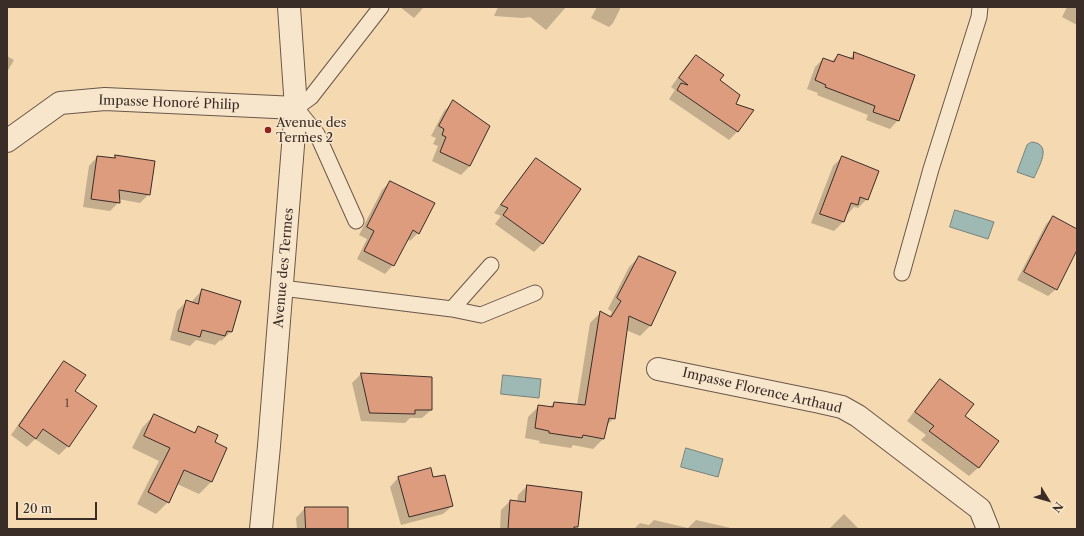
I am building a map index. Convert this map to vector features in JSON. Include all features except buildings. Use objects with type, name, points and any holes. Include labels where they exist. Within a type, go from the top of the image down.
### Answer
[{"type":"street","name":"Avenue des Termes","points":[[261,529],[296,108],[290,7]]},
{"type":"street","name":"Impasse Honoré Philip","points":[[7,141],[60,103],[105,99],[296,108]]},
{"type":"street","name":"Impasse Florence Arthaud","points":[[658,369],[842,407],[858,416],[980,509],[988,529]]},
{"type":"lane","points":[[356,221],[316,134],[296,108],[311,97],[381,7]]},
{"type":"lane","points":[[902,273],[931,169],[979,17],[980,7]]},
{"type":"lane","points":[[452,309],[491,265]]},
{"type":"lane","points":[[282,288],[452,309],[481,315],[535,293]]},
{"type":"water","points":[[1032,142],[1042,147],[1043,151],[1041,162],[1034,178],[1017,172],[1027,145]]},
{"type":"water","points":[[955,210],[994,222],[988,239],[950,227]]},
{"type":"water","points":[[503,375],[541,379],[539,398],[501,394]]},
{"type":"water","points":[[686,448],[723,459],[718,477],[681,467]]},
{"type":"place","name":"Avenue des Termes 2","points":[[268,130]]}]
